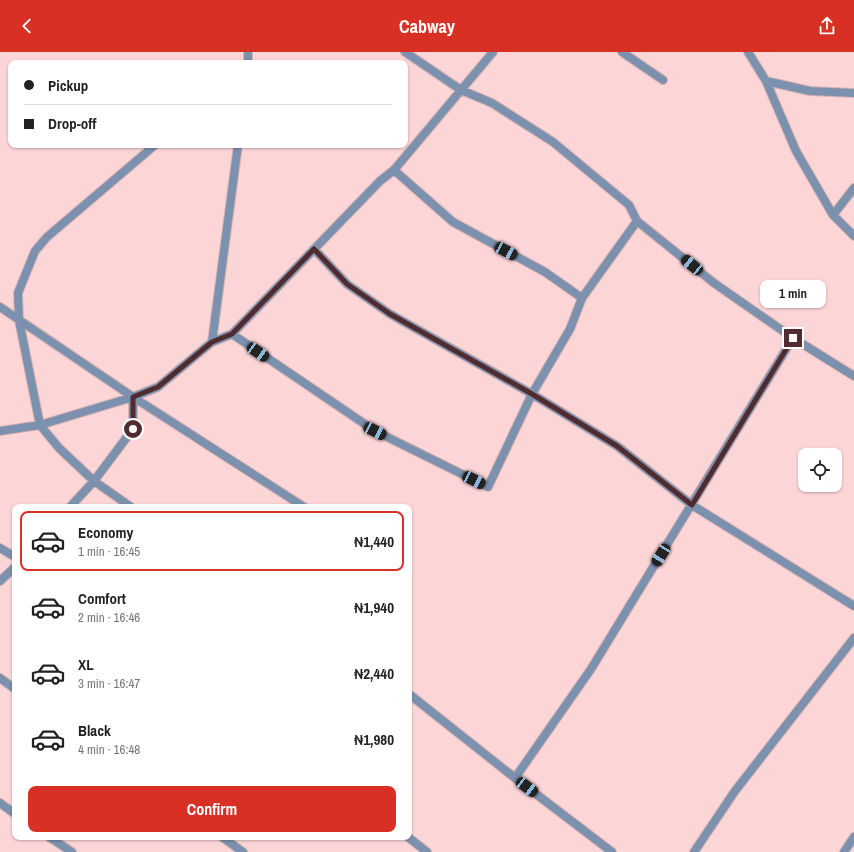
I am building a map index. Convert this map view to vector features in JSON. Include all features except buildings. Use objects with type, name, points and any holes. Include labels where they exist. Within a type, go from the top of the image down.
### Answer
[{"type":"street","points":[[405,52],[461,90],[492,103],[553,142],[629,205],[637,221],[714,283],[793,338],[854,376]]},
{"type":"street","points":[[0,431],[40,425],[133,397],[158,387],[212,342],[232,334],[380,181],[394,170],[493,52]]},
{"type":"street","points":[[622,52],[663,80]]},
{"type":"street","points":[[748,52],[766,82],[796,151],[833,215],[854,236]]},
{"type":"street","points":[[766,82],[810,91],[854,94]]},
{"type":"street","points":[[127,504],[94,481],[59,448],[40,425],[19,320],[18,293],[35,252],[47,237],[151,148]]},
{"type":"street","points":[[212,342],[238,148]]},
{"type":"street","points":[[394,170],[453,222],[545,272],[582,298]]},
{"type":"street","points":[[833,215],[854,188]]},
{"type":"street","points":[[232,334],[375,431],[488,487],[532,394],[570,330],[582,298],[637,221]]},
{"type":"street","points":[[314,249],[347,284],[390,314],[532,394],[617,446],[692,505],[854,606]]},
{"type":"street","points":[[0,307],[133,397],[299,504]]},
{"type":"street","points":[[514,778],[591,669],[793,338]]},
{"type":"street","points":[[73,504],[94,481],[133,429],[133,397]]},
{"type":"street","points":[[0,548],[12,555]]},
{"type":"street","points":[[0,580],[12,570]]},
{"type":"street","points":[[694,852],[735,791],[854,638]]},
{"type":"street","points":[[0,678],[12,687]]},
{"type":"street","points":[[412,696],[514,778],[612,852]]},
{"type":"street","points":[[0,803],[12,812]]},
{"type":"street","points":[[844,852],[854,837]]},
{"type":"street","points":[[54,840],[72,852]]},
{"type":"street","points":[[226,840],[243,852]]},
{"type":"street","points":[[412,840],[427,852]]},
{"type":"route","points":[[133,429],[133,397],[158,387],[212,342],[232,334],[314,249],[347,284],[390,314],[532,394],[617,446],[692,505],[793,338]]}]
